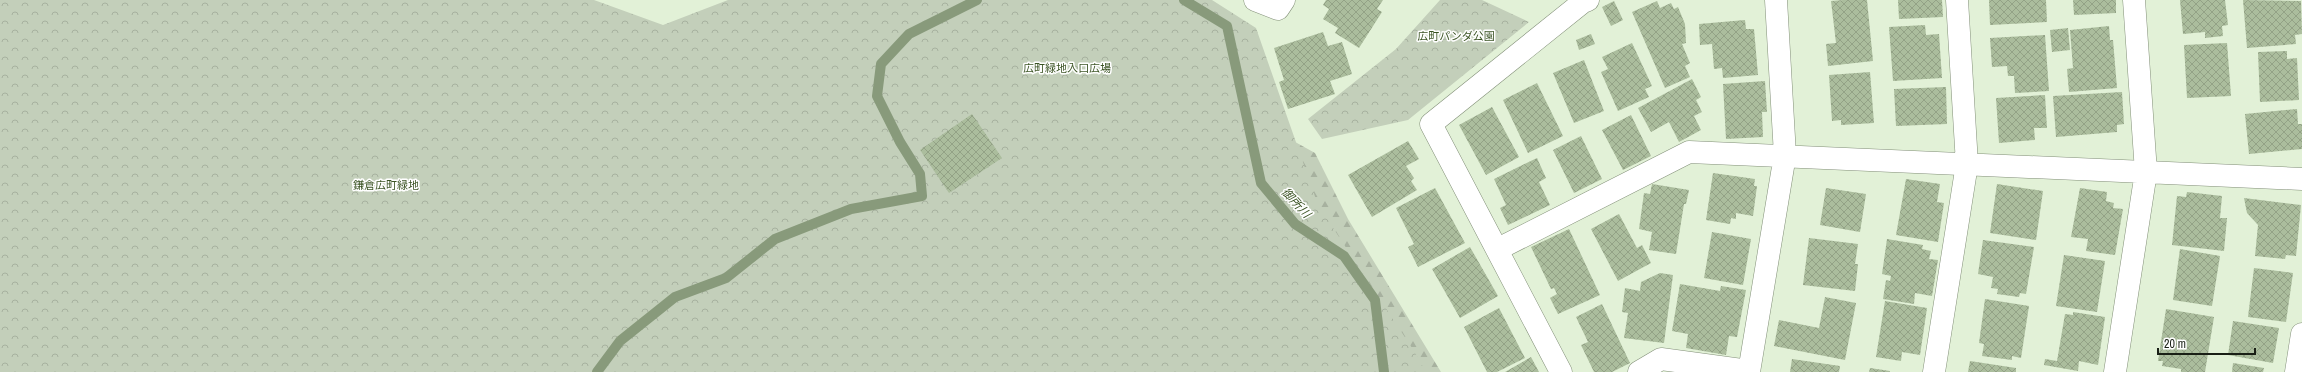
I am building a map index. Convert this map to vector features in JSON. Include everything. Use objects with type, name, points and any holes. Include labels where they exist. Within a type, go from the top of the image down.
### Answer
[{"type":"street","points":[[1255,0],[1278,9],[1284,0]]},
{"type":"street","points":[[1561,372],[1498,249],[1430,124],[1583,2],[1588,0]]},
{"type":"street","points":[[1639,372],[1661,359],[1749,372],[1785,155],[1776,0]]},
{"type":"street","points":[[1934,372],[1967,164],[1957,0]]},
{"type":"street","points":[[2115,372],[2146,172],[2134,0]]},
{"type":"street","points":[[1498,249],[1689,152],[1785,155],[2302,179]]},
{"type":"street","points":[[2296,372],[2302,334]]},
{"type":"green space","name":"鎌倉広町緑地","points":[[0,0],[594,0],[663,25],[728,0],[1212,0],[1256,28],[1318,205],[1414,351],[1426,372],[0,372]]},
{"type":"green space","name":"広町パンダ公園","points":[[1440,0],[1482,0],[1529,22],[1408,120],[1322,139],[1308,119],[1396,49]]},
{"type":"green space","points":[[1288,138],[1315,153],[1348,219],[1441,372],[1381,372],[1329,256]]},
{"type":"building","points":[[1326,0],[1383,0],[1377,9],[1382,12],[1359,48],[1335,33],[1338,28],[1323,19],[1329,9],[1323,5]]},
{"type":"building","points":[[1867,0],[1873,61],[1828,66],[1826,44],[1836,43],[1831,1]]},
{"type":"building","points":[[1898,0],[1942,0],[1943,17],[1899,19]]},
{"type":"building","points":[[1989,0],[2046,0],[2047,22],[1990,25]]},
{"type":"building","points":[[2073,0],[2116,0],[2116,13],[2074,15]]},
{"type":"building","points":[[2180,0],[2225,0],[2228,25],[2222,26],[2223,36],[2205,38],[2205,32],[2183,34]]},
{"type":"building","points":[[2243,0],[2301,1],[2302,34],[2295,35],[2296,44],[2247,48]]},
{"type":"building","points":[[1614,1],[1623,20],[1611,26],[1602,7]]},
{"type":"building","points":[[1657,1],[1660,8],[1671,3],[1674,9],[1678,7],[1685,24],[1686,43],[1682,44],[1690,63],[1685,66],[1690,77],[1665,88],[1632,12]]},
{"type":"building","points":[[1745,20],[1746,29],[1754,29],[1758,75],[1723,78],[1722,68],[1714,69],[1712,44],[1700,45],[1699,24]]},
{"type":"building","points":[[1925,25],[1926,35],[1939,34],[1942,78],[1893,81],[1889,27]]},
{"type":"building","points":[[2109,26],[2110,40],[2113,40],[2117,88],[2069,92],[2067,69],[2073,68],[2070,30]]},
{"type":"building","points":[[2068,28],[2070,50],[2052,52],[2050,30]]},
{"type":"building","points":[[1323,32],[1328,46],[1342,42],[1352,74],[1330,81],[1335,94],[1288,109],[1279,82],[1284,80],[1274,48]]},
{"type":"building","points":[[1591,34],[1595,44],[1579,50],[1576,40]]},
{"type":"building","points":[[2045,35],[2049,91],[2015,93],[2014,76],[2008,76],[2007,66],[1992,67],[1990,38]]},
{"type":"building","points":[[1632,43],[1652,86],[1645,89],[1649,97],[1618,111],[1601,72],[1608,69],[1602,57]]},
{"type":"building","points":[[2227,43],[2231,96],[2187,98],[2184,45]]},
{"type":"building","points":[[2287,51],[2287,59],[2297,58],[2299,100],[2260,102],[2258,52]]},
{"type":"building","points":[[1584,60],[1604,111],[1574,123],[1553,73]]},
{"type":"building","points":[[1870,72],[1874,123],[1841,125],[1841,120],[1832,121],[1829,75]]},
{"type":"building","points":[[1692,79],[1701,97],[1696,100],[1702,112],[1694,116],[1701,130],[1679,142],[1669,122],[1651,132],[1638,108]]},
{"type":"building","points":[[1765,81],[1767,112],[1762,112],[1763,137],[1726,139],[1723,84]]},
{"type":"building","points":[[1537,83],[1563,136],[1528,153],[1503,100]]},
{"type":"building","points":[[1946,87],[1947,124],[1896,126],[1894,89]]},
{"type":"building","points":[[2122,92],[2124,124],[2117,125],[2117,132],[2056,137],[2053,96]]},
{"type":"building","points":[[2045,95],[2047,128],[2034,128],[2035,140],[1999,143],[1996,98]]},
{"type":"building","points":[[1492,107],[1519,157],[1486,175],[1459,125]]},
{"type":"building","points":[[2297,109],[2298,124],[2302,124],[2302,149],[2249,154],[2245,114]]},
{"type":"building","points":[[972,114],[1002,158],[949,193],[920,150]]},
{"type":"building","points":[[1631,115],[1651,156],[1623,170],[1602,130]]},
{"type":"building","points":[[1581,136],[1602,179],[1574,193],[1553,150]]},
{"type":"building","points":[[1408,141],[1419,159],[1406,166],[1414,178],[1411,181],[1417,190],[1372,217],[1348,175]]},
{"type":"building","points":[[1537,158],[1546,178],[1539,182],[1550,205],[1508,225],[1500,208],[1506,205],[1494,179]]},
{"type":"building","points":[[1713,173],[1755,179],[1754,186],[1757,186],[1753,216],[1736,213],[1736,219],[1731,218],[1730,224],[1706,220]]},
{"type":"building","points":[[1906,179],[1940,184],[1937,202],[1944,203],[1938,242],[1896,235]]},
{"type":"building","points":[[1652,184],[1689,190],[1686,204],[1684,204],[1676,254],[1649,250],[1652,232],[1639,229],[1644,193],[1650,194]]},
{"type":"building","points":[[1997,184],[2043,191],[2036,240],[1990,233]]},
{"type":"building","points":[[1435,188],[1465,243],[1418,267],[1408,247],[1414,244],[1396,208]]},
{"type":"building","points":[[1826,188],[1866,194],[1860,232],[1820,225]]},
{"type":"building","points":[[2080,188],[2107,192],[2106,201],[2114,203],[2113,208],[2123,209],[2115,255],[2086,251],[2088,239],[2071,237]]},
{"type":"building","points":[[2187,192],[2222,196],[2220,218],[2227,218],[2224,251],[2172,245],[2177,196],[2186,197]]},
{"type":"building","points":[[2244,198],[2301,205],[2296,256],[2286,255],[2285,259],[2255,256],[2258,225],[2247,213]]},
{"type":"building","points":[[1619,214],[1637,248],[1642,245],[1651,263],[1618,281],[1591,229]]},
{"type":"building","points":[[1569,229],[1600,295],[1558,314],[1550,298],[1557,294],[1554,288],[1551,289],[1531,247]]},
{"type":"building","points":[[1712,232],[1751,239],[1743,285],[1704,278]]},
{"type":"building","points":[[1809,238],[1858,244],[1855,264],[1858,264],[1855,291],[1803,285]]},
{"type":"building","points":[[1887,239],[1923,245],[1922,249],[1931,251],[1929,259],[1938,260],[1932,296],[1915,293],[1914,304],[1883,299],[1886,280],[1890,281],[1891,276],[1882,274]]},
{"type":"building","points":[[1983,240],[2034,247],[2026,294],[2020,293],[2019,297],[1997,294],[1998,289],[1991,288],[1993,277],[1978,274]]},
{"type":"building","points":[[1470,247],[1498,296],[1460,318],[1432,269]]},
{"type":"building","points":[[2180,249],[2220,256],[2212,306],[2173,300]]},
{"type":"building","points":[[2064,255],[2105,261],[2097,312],[2056,306]]},
{"type":"building","points":[[2254,268],[2293,273],[2286,322],[2248,317]]},
{"type":"building","points":[[1660,273],[1673,275],[1664,343],[1624,338],[1628,313],[1622,312],[1625,288],[1640,291],[1641,282]]},
{"type":"building","points":[[1680,284],[1720,291],[1721,286],[1746,290],[1737,337],[1729,336],[1726,355],[1686,348],[1688,334],[1672,331]]},
{"type":"building","points":[[1825,297],[1856,303],[1845,360],[1774,346],[1779,320],[1819,328]]},
{"type":"building","points":[[1985,299],[2029,306],[2021,358],[2012,356],[2012,360],[1982,356],[1984,344],[1979,343]]},
{"type":"building","points":[[1885,301],[1927,308],[1920,355],[1902,352],[1901,361],[1876,357]]},
{"type":"building","points":[[1602,304],[1630,363],[1612,372],[1594,372],[1581,345],[1588,342],[1576,317]]},
{"type":"building","points":[[1499,308],[1525,358],[1497,372],[1487,372],[1464,327]]},
{"type":"building","points":[[2166,309],[2214,317],[2205,372],[2181,372],[2181,369],[2162,366],[2163,361],[2158,361]]},
{"type":"building","points":[[2073,312],[2105,317],[2098,365],[2079,361],[2078,371],[2044,365],[2045,359],[2057,361],[2065,314],[2073,315]]},
{"type":"building","points":[[2233,321],[2279,328],[2273,363],[2228,355]]},
{"type":"building","points":[[1531,357],[1539,372],[1505,372]]},
{"type":"building","points":[[1792,359],[1840,366],[1839,372],[1790,372]]},
{"type":"building","points":[[1970,361],[2016,368],[2016,372],[1968,372]]},
{"type":"building","points":[[2233,363],[2264,368],[2263,372],[2232,372]]},
{"type":"building","points":[[1870,368],[1890,371],[1890,372],[1869,372]]},
{"type":"waterway","points":[[597,372],[620,341],[675,297],[726,278],[775,239],[851,209],[922,196],[920,174],[900,142],[877,96],[881,64],[909,34],[977,0]]},
{"type":"waterway","name":"御所川","points":[[1184,0],[1227,26],[1261,183],[1295,224],[1344,256],[1375,300],[1384,372]]},
{"type":"park label","name":"広町緑地入口広場","points":[[1067,68]]}]
